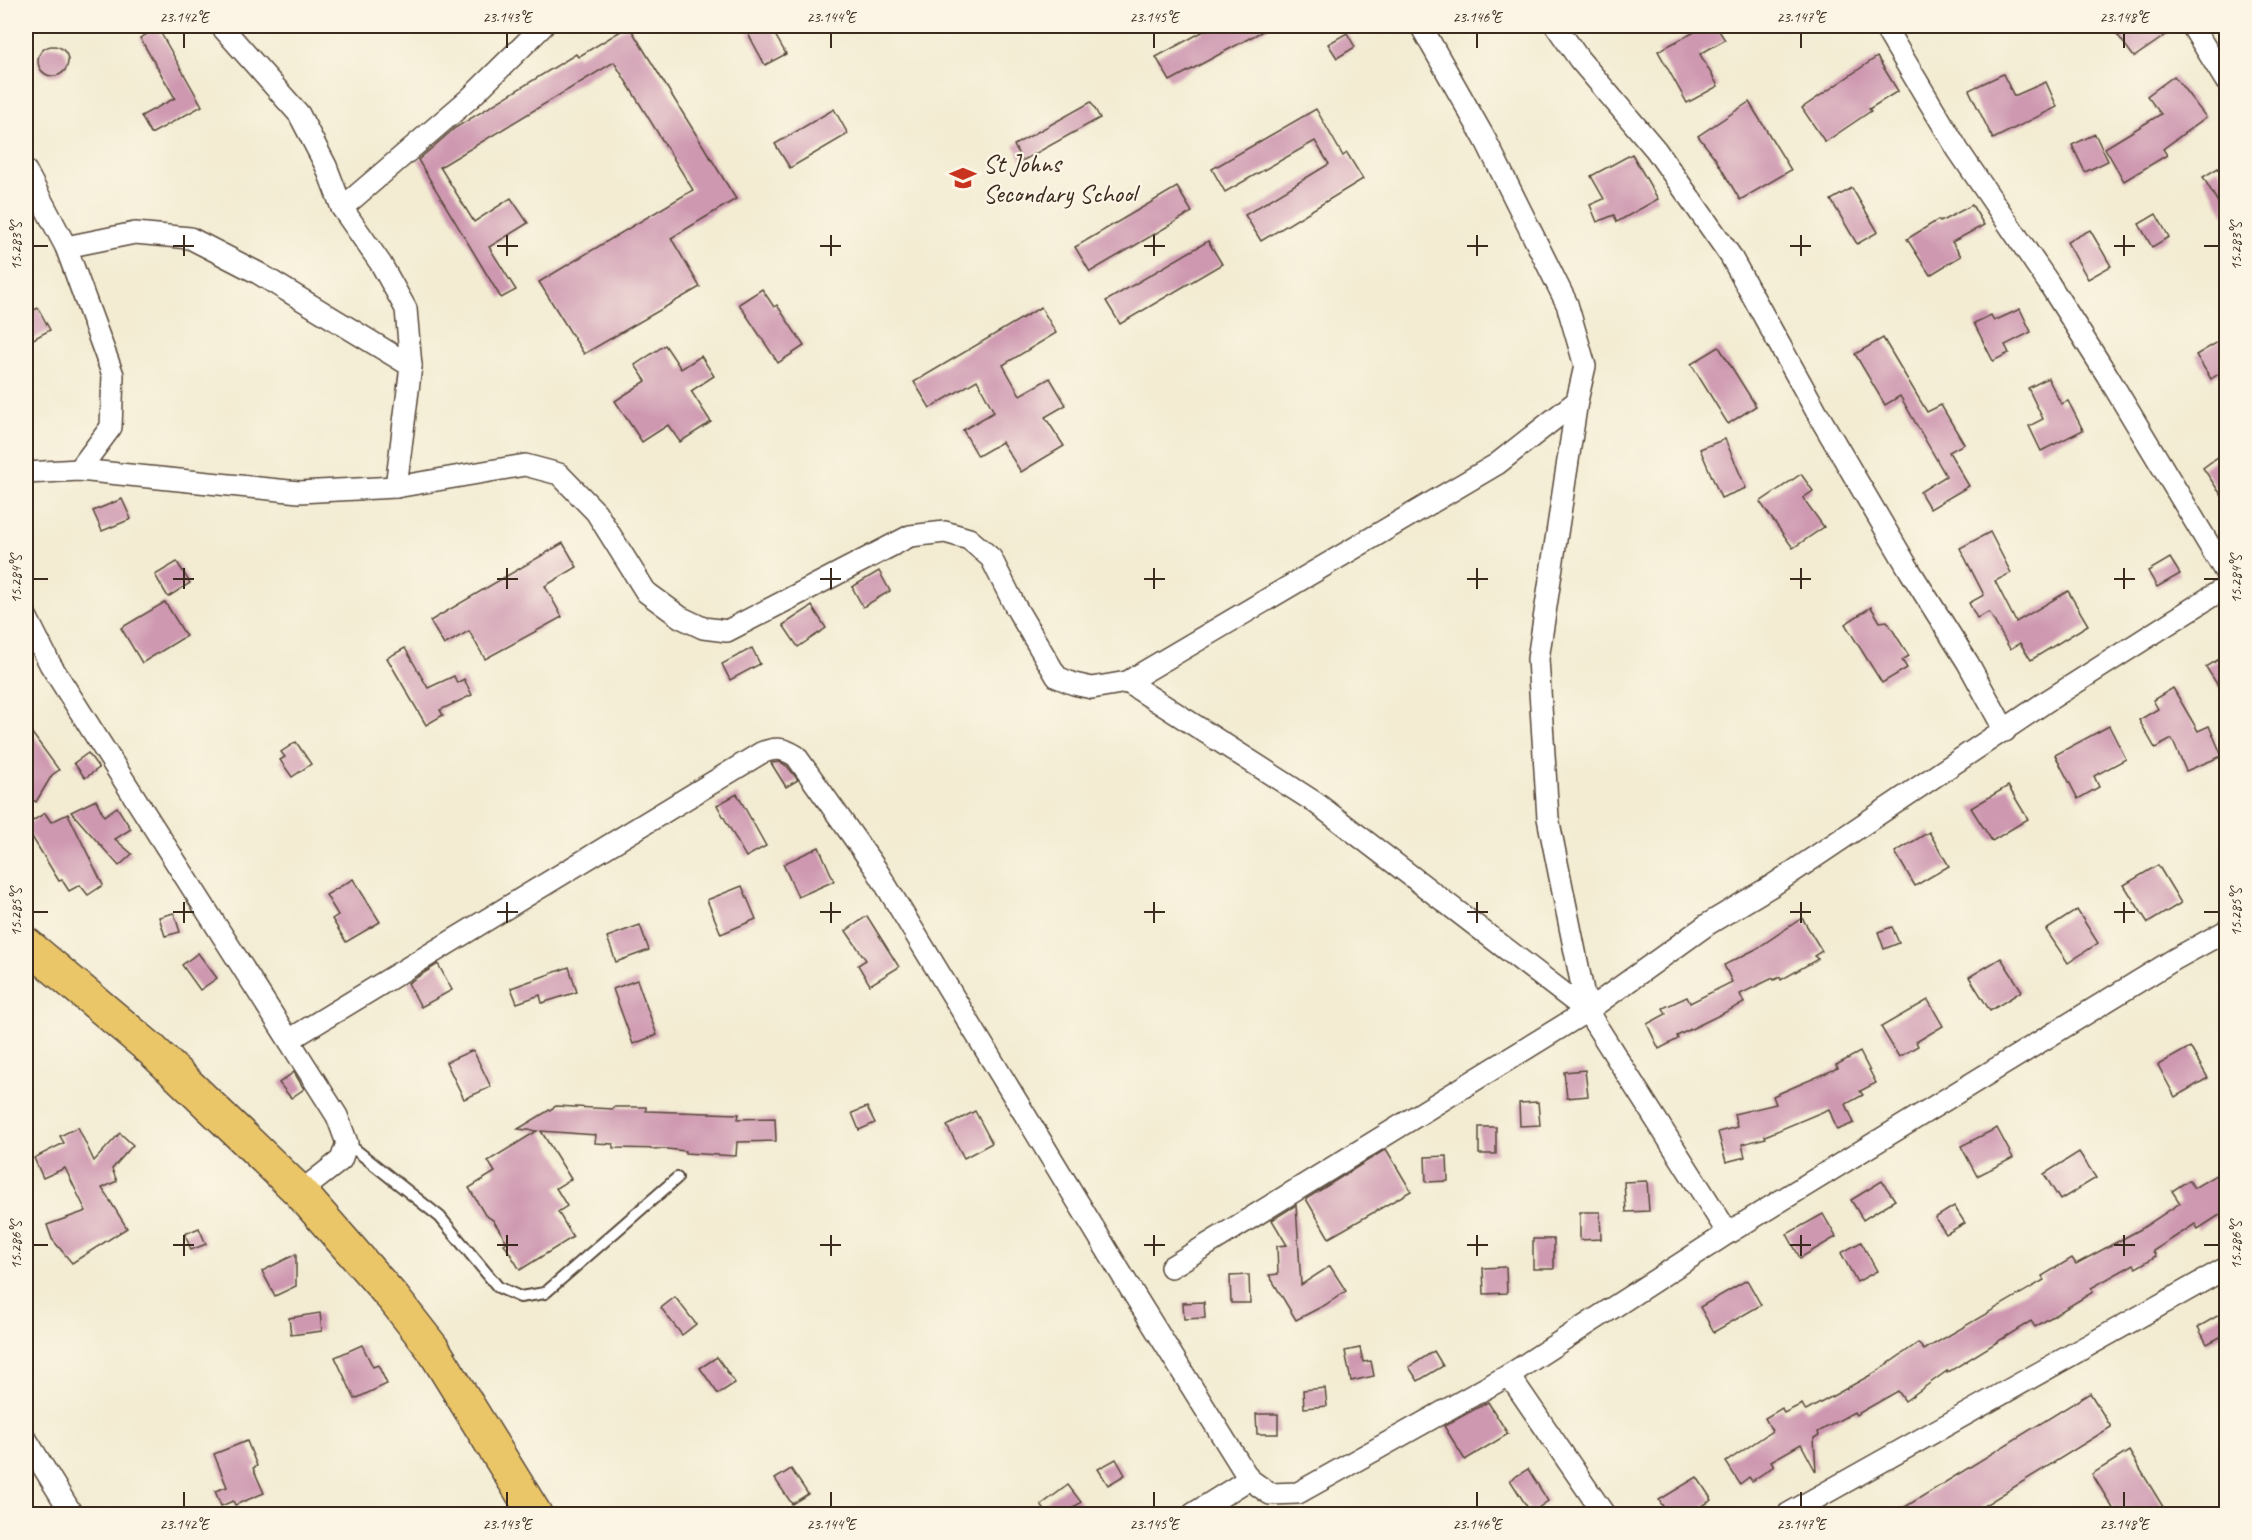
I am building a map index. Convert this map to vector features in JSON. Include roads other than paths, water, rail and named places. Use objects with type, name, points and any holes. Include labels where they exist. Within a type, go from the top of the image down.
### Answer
[{"type":"main road","points":[[26,944],[152,1050],[300,1192],[394,1299],[433,1349],[535,1515]]},
{"type":"street","points":[[220,26],[299,114],[326,166],[342,208],[381,264],[406,309],[411,366],[396,487]]},
{"type":"street","points":[[342,208],[470,98],[543,26]]},
{"type":"street","points":[[1421,26],[1486,141],[1567,304],[1585,366],[1577,401],[1538,659],[1548,818],[1587,1011]]},
{"type":"street","points":[[1556,26],[1579,59],[1656,150],[1730,255],[1819,416],[1910,572],[1968,663],[2005,731]]},
{"type":"street","points":[[1884,26],[1958,150],[2048,282],[2107,375],[2226,573]]},
{"type":"street","points":[[2192,26],[2226,81]]},
{"type":"street","points":[[26,171],[66,247],[113,375],[111,427],[79,470]]},
{"type":"street","points":[[66,247],[135,233],[190,238],[258,273],[411,366]]},
{"type":"street","points":[[26,473],[79,470],[299,492],[396,487],[525,465],[559,474],[596,512],[646,592],[680,617],[704,628],[727,631],[909,536],[945,531],[969,539],[991,558],[1015,606],[1057,677],[1092,688],[1126,682],[1497,464],[1577,401]]},
{"type":"street","points":[[1172,1267],[1587,1011],[1708,924],[1773,885],[2118,654],[2226,587]]},
{"type":"street","points":[[26,616],[50,664],[337,1116],[347,1143],[341,1160],[300,1192]]},
{"type":"street","points":[[1126,682],[1316,803],[1587,1011],[1728,1233]]},
{"type":"street","points":[[289,1040],[761,753],[771,749],[785,748],[796,756],[876,869],[1130,1288],[1250,1479],[1270,1494],[1298,1493],[1509,1375],[1728,1233],[2175,959],[2226,931]]},
{"type":"street","points":[[1788,1515],[2226,1268]]},
{"type":"street","points":[[1509,1375],[1604,1515]]},
{"type":"street","points":[[26,1439],[72,1515]]},
{"type":"street","points":[[1193,1515],[1250,1479]]},
{"type":"lane","points":[[347,1143],[440,1217],[498,1287],[520,1297],[545,1293],[677,1178]]},
{"type":"place","name":"St Johns Secondary School","points":[[963,178]]}]
